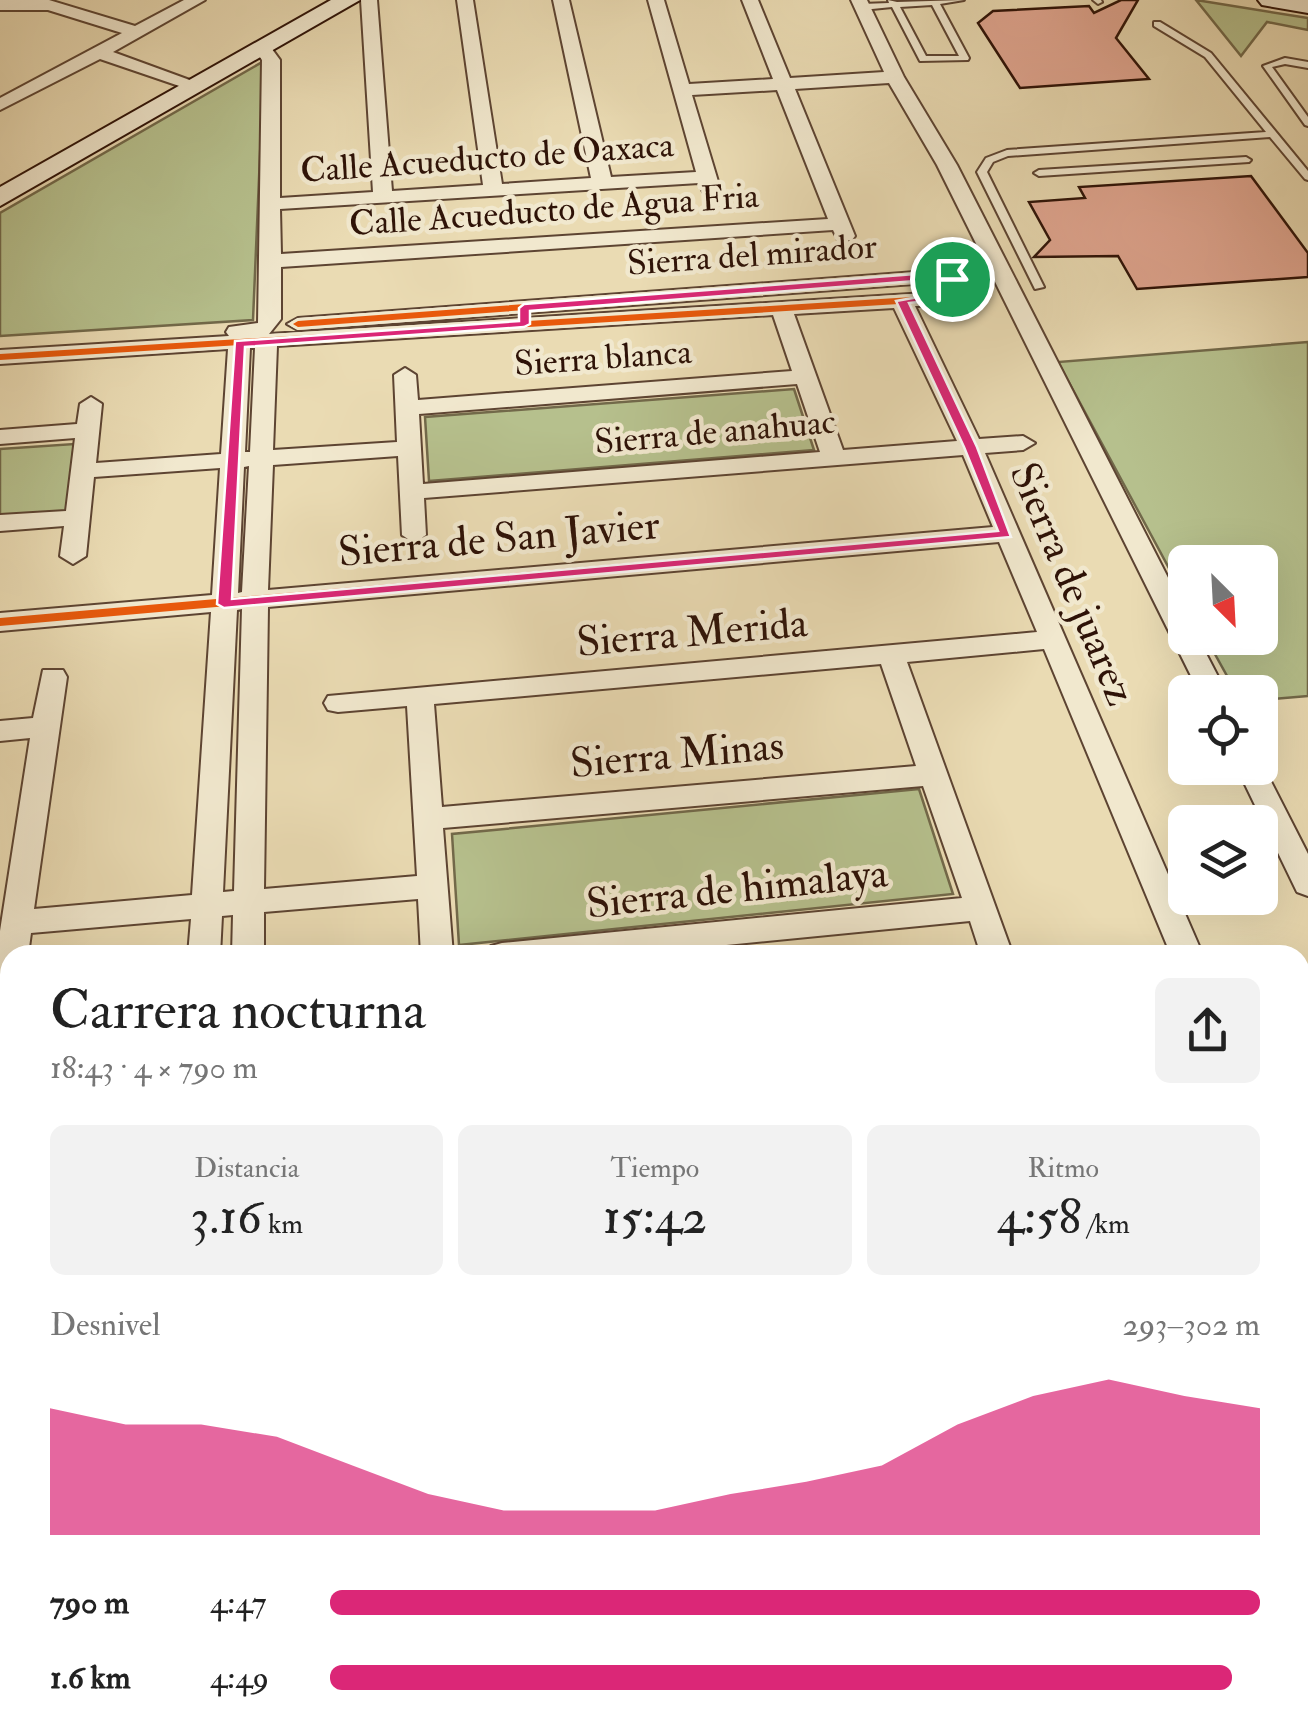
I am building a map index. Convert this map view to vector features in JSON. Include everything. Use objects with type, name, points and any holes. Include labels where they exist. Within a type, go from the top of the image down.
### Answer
[{"type":"street","points":[[69,11],[88,0]]},
{"type":"street","points":[[0,104],[197,0]]},
{"type":"street","points":[[0,198],[316,0]]},
{"type":"street","points":[[0,176],[174,89],[263,50],[348,0]]},
{"type":"street","points":[[369,0],[384,197]]},
{"type":"street","points":[[465,0],[493,190]]},
{"type":"street","points":[[561,0],[602,182]]},
{"type":"street","points":[[656,0],[684,90],[895,78]]},
{"type":"street","points":[[750,0],[784,84]]},
{"type":"street","points":[[1270,0],[1308,6]]},
{"type":"street","points":[[0,5],[37,4],[138,33]]},
{"type":"street","points":[[861,4],[895,78],[947,165],[1168,603]]},
{"type":"street","points":[[205,945],[231,461],[257,338],[270,319],[271,60],[263,50]]},
{"type":"street","points":[[100,53],[174,89]]},
{"type":"street","points":[[78,64],[174,89]]},
{"type":"street","name":"Calle Acueducto de Agua Fria","points":[[272,261],[842,230],[784,84]]},
{"type":"street","name":"Calle Acueducto de Oaxaca","points":[[272,204],[602,182],[708,182],[684,90]]},
{"type":"street","name":"Sierra del mirador","points":[[0,357],[524,316],[942,276],[952,279],[960,289],[947,298],[782,308],[524,316],[298,324]]},
{"type":"street","name":"Sierra de juarez","points":[[902,301],[971,447],[1183,945]]},
{"type":"street","points":[[782,308],[834,458]]},
{"type":"street","points":[[248,945],[255,601],[264,458],[257,338]]},
{"type":"street","name":"Sierra del mirador","points":[[0,346],[257,338]]},
{"type":"street","points":[[404,375],[414,535]]},
{"type":"street","name":"Sierra blanca","points":[[406,408],[805,378]]},
{"type":"street","points":[[72,556],[90,404]]},
{"type":"street","points":[[0,437],[87,430]]},
{"type":"street","name":"Sierra de anahuac","points":[[412,492],[1023,443]]},
{"type":"street","points":[[82,471],[409,448]]},
{"type":"street","points":[[0,523],[76,518]]},
{"type":"street","name":"Sierra de San Javier","points":[[0,622],[1006,534]]},
{"type":"street","name":"Sierra Merida","points":[[338,703],[1051,640]]},
{"type":"street","points":[[892,656],[993,945]]},
{"type":"street","points":[[14,945],[18,922],[13,857],[53,677]]},
{"type":"street","points":[[420,696],[435,945]]},
{"type":"street","points":[[0,731],[43,727]]},
{"type":"street","name":"Sierra Minas","points":[[427,819],[934,775]]},
{"type":"street","points":[[1259,785],[1308,884]]},
{"type":"street","points":[[18,922],[431,886]]},
{"type":"street","name":"Sierra de himalaya","points":[[604,945],[980,908]]},
{"type":"lane","points":[[861,4],[960,0]]},
{"type":"lane","points":[[893,2],[924,59],[966,57],[934,2]]},
{"type":"lane","points":[[1157,24],[1208,55],[1304,166],[1308,177]]},
{"type":"lane","points":[[1308,65],[1285,62],[1266,66],[1308,124]]},
{"type":"lane","points":[[1039,287],[982,172],[984,166],[1008,153],[1274,134]]},
{"type":"lane","points":[[1153,142],[1171,165]]},
{"type":"lane","points":[[1039,174],[1246,160]]},
{"type":"green space","points":[[1196,0],[1308,18],[1308,30],[1267,22],[1241,56]]},
{"type":"green space","points":[[264,61],[253,320],[0,336],[0,213]]},
{"type":"green space","points":[[1308,342],[1308,696],[1278,698],[1278,675],[1227,675],[1215,655],[1278,655],[1278,545],[1168,545],[1168,566],[1058,362]]},
{"type":"green space","points":[[794,389],[814,450],[429,481],[425,417]]},
{"type":"green space","points":[[74,444],[66,513],[0,518],[0,449]]},
{"type":"green space","points":[[919,789],[953,894],[459,945],[452,834]]},
{"type":"building","points":[[1121,0],[1138,0],[1116,38],[1149,79],[1020,88],[978,23],[993,11],[1089,6],[1094,13]]},
{"type":"building","points":[[1251,176],[1308,253],[1308,277],[1137,289],[1118,256],[1034,257],[1050,240],[1029,202],[1085,198],[1079,187]]},
{"type":"cycle path","points":[[0,357],[947,298],[960,289],[952,279],[942,276],[298,324]]},
{"type":"cycle path","points":[[0,622],[1006,534]]},
{"type":"route","points":[[942,276],[952,279],[960,289],[947,298],[902,301],[971,447],[1006,534],[224,604],[239,344],[524,324],[524,308],[942,276]]}]
